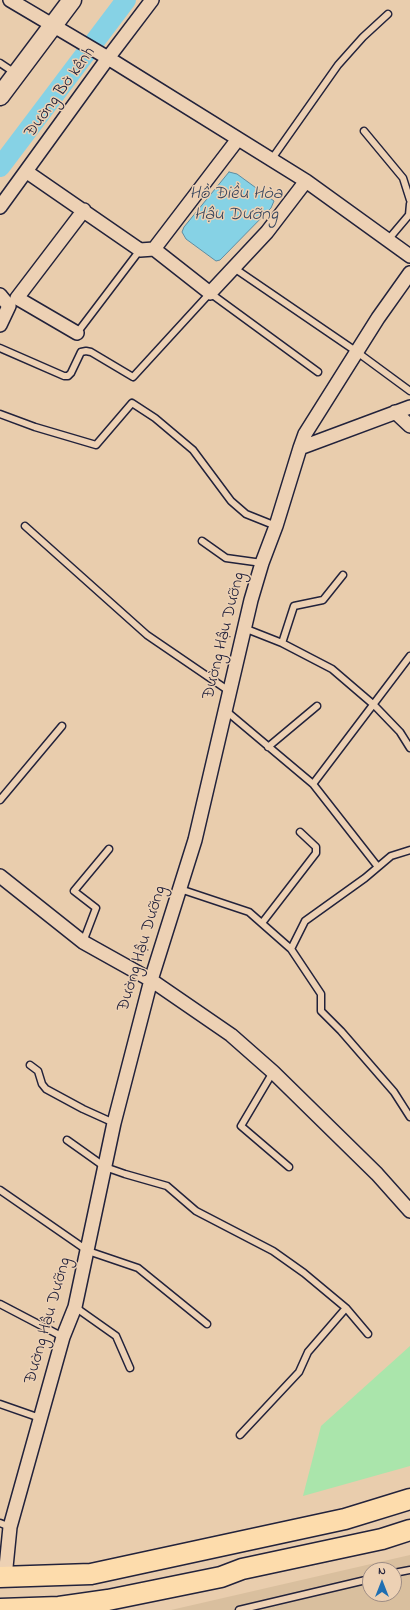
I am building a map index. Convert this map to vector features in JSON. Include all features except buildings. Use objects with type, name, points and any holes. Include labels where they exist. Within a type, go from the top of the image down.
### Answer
[{"type":"main road","points":[[3,1577],[91,1574],[345,1519],[410,1499]]},
{"type":"main road","points":[[0,1608],[59,1606],[108,1600],[222,1577],[242,1569],[382,1539],[410,1530]]},
{"type":"main road","points":[[0,1599],[67,1596],[104,1591],[219,1569],[242,1569]]},
{"type":"street","points":[[10,0],[103,55],[306,181],[387,241],[410,256]]},
{"type":"street","points":[[0,96],[17,74],[59,29],[72,0]]},
{"type":"street","name":"Đường Bờ kênh","points":[[0,207],[26,172],[103,55],[152,0]]},
{"type":"street","points":[[154,249],[238,140]]},
{"type":"street","points":[[26,172],[84,210],[140,250],[154,249],[210,293],[267,232],[306,181]]},
{"type":"street","points":[[77,333],[17,298],[84,210]]},
{"type":"street","name":"Đường Hậu Dưỡng","points":[[3,1577],[5,1525],[40,1418],[63,1337],[76,1307],[114,1123],[151,980],[195,840],[224,710],[262,563],[276,526],[300,448],[306,434],[378,318],[410,273]]},
{"type":"street","points":[[0,295],[8,306],[0,325]]},
{"type":"street","points":[[300,448],[410,407]]},
{"type":"street","points":[[395,412],[410,426]]},
{"type":"street","points":[[0,876],[82,942],[151,980],[232,1035],[273,1072],[377,1174],[410,1211]]},
{"type":"lane","points":[[271,160],[338,65],[363,37],[388,14]]},
{"type":"lane","points":[[0,63],[17,74]]},
{"type":"lane","points":[[364,131],[403,178],[410,200]]},
{"type":"lane","points":[[387,241],[409,216],[410,204]]},
{"type":"lane","points":[[77,333],[140,250]]},
{"type":"lane","points":[[234,268],[357,352],[410,391]]},
{"type":"lane","points":[[0,348],[64,376],[68,376],[71,373],[81,352],[91,352],[132,377],[210,293],[318,372]]},
{"type":"lane","points":[[0,414],[35,427],[96,445],[132,403],[155,418],[193,450],[231,501],[246,514],[276,526]]},
{"type":"lane","points":[[25,526],[147,635],[229,691]]},
{"type":"lane","points":[[202,541],[226,558],[262,563]]},
{"type":"lane","points":[[282,643],[294,606],[323,600],[343,575]]},
{"type":"lane","points":[[244,628],[282,643],[332,669],[374,705],[400,732],[410,748]]},
{"type":"lane","points":[[312,784],[374,705],[410,656]]},
{"type":"lane","points":[[268,747],[317,706]]},
{"type":"lane","points":[[224,710],[312,784],[378,867]]},
{"type":"lane","points":[[0,800],[62,726]]},
{"type":"lane","points":[[262,923],[316,854],[316,846],[300,832]]},
{"type":"lane","points":[[82,942],[96,908],[74,891],[109,849]]},
{"type":"lane","points":[[291,949],[306,921],[365,878],[390,856],[410,850]]},
{"type":"lane","points":[[180,889],[249,912],[291,949],[322,994],[322,1011],[394,1092],[410,1117]]},
{"type":"lane","points":[[30,1065],[38,1071],[42,1084],[46,1089],[83,1109],[114,1123]]},
{"type":"lane","points":[[273,1072],[241,1126],[289,1167]]},
{"type":"lane","points":[[67,1140],[105,1167],[167,1186],[196,1211],[273,1251],[304,1273],[346,1308],[368,1334]]},
{"type":"lane","points":[[0,1190],[88,1251],[138,1268],[207,1324]]},
{"type":"lane","points":[[0,1304],[63,1337]]},
{"type":"lane","points":[[76,1307],[116,1336],[130,1368]]},
{"type":"lane","points":[[240,1435],[299,1372],[308,1352],[346,1308]]},
{"type":"lane","points":[[0,1404],[40,1418]]},
{"type":"lane","points":[[239,1610],[362,1581]]},
{"type":"shaded area","points":[[410,1555],[410,1610],[171,1610],[362,1566],[362,1602],[402,1602],[402,1562],[380,1562]]},
{"type":"green space","points":[[410,1346],[410,1466],[303,1496],[321,1426]]},
{"type":"water","name":"Hồ Điều Hòa Hậu Dưỡng","points":[[229,172],[237,174],[274,201],[271,208],[220,260],[216,261],[186,239],[182,232],[184,227]]},
{"type":"waterway","points":[[0,167],[126,0]]}]
